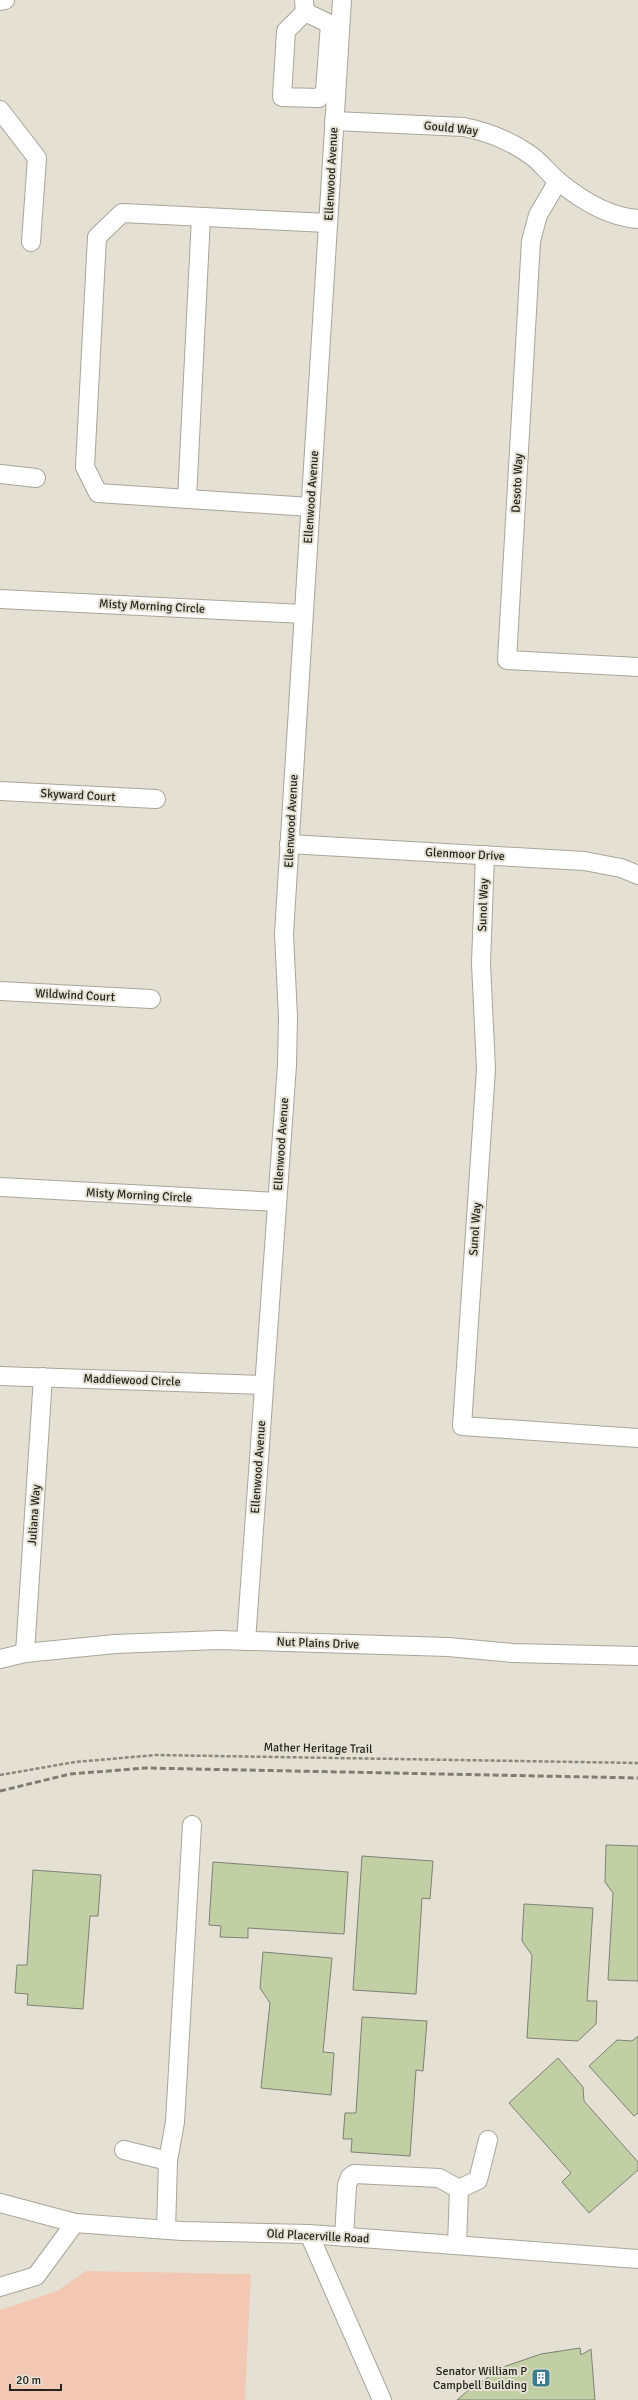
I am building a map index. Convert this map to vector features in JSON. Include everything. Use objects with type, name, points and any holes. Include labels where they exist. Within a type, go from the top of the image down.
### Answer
[{"type":"street","points":[[0,2],[5,0]]},
{"type":"street","name":"Ellenwood Avenue","points":[[246,1641],[287,1066],[288,1017],[284,934],[342,0]]},
{"type":"street","points":[[305,6],[330,24],[325,91],[319,98],[282,97],[286,31],[305,6]]},
{"type":"street","points":[[0,110],[37,158],[30,242]]},
{"type":"street","name":"Gould Way","points":[[334,121],[464,127],[500,136],[526,152],[582,200],[598,208],[638,220]]},
{"type":"street","name":"Desoto Way","points":[[558,181],[538,215],[531,241],[507,660],[638,667]]},
{"type":"street","points":[[310,507],[98,493],[85,467],[97,237],[122,213],[328,223]]},
{"type":"street","points":[[187,499],[201,217]]},
{"type":"street","points":[[0,474],[36,478]]},
{"type":"street","name":"Misty Morning Circle","points":[[0,598],[303,614]]},
{"type":"street","name":"Skyward Court","points":[[0,791],[156,799]]},
{"type":"street","name":"Glenmoor Drive","points":[[289,844],[584,861],[621,868],[638,875]]},
{"type":"street","name":"Sunol Way","points":[[485,855],[481,963],[486,1069],[462,1426],[638,1438]]},
{"type":"street","name":"Wildwind Court","points":[[0,991],[151,999]]},
{"type":"street","name":"Misty Morning Circle","points":[[0,1187],[277,1202]]},
{"type":"street","name":"Maddiewood Circle","points":[[0,1376],[264,1385]]},
{"type":"street","name":"Juliana Way","points":[[25,1653],[43,1377]]},
{"type":"street","name":"Nut Plains Drive","points":[[0,1660],[25,1653],[115,1644],[246,1641],[448,1647],[512,1653],[638,1656]]},
{"type":"street","points":[[166,2230],[168,2161],[175,2122],[192,1825]]},
{"type":"street","points":[[460,2189],[478,2180],[488,2140]]},
{"type":"street","points":[[124,2150],[168,2161]]},
{"type":"street","points":[[344,2237],[347,2185],[354,2174],[439,2178],[460,2189]]},
{"type":"street","points":[[457,2245],[460,2189]]},
{"type":"street","name":"Old Placerville Road","points":[[0,2203],[75,2223],[166,2230],[309,2234],[638,2259]]},
{"type":"street","points":[[0,2287],[36,2276],[75,2223]]},
{"type":"street","points":[[309,2234],[382,2400]]},
{"type":"path","name":"Mather Heritage Trail","points":[[0,1775],[82,1761],[156,1755],[638,1763]]},
{"type":"shaded area","points":[[86,2271],[251,2274],[245,2400],[0,2400],[0,2310],[57,2291]]},
{"type":"building","points":[[606,1845],[638,1846],[638,1981],[608,1980],[613,1893],[605,1882]]},
{"type":"building","points":[[362,1856],[433,1861],[430,1899],[422,1898],[416,1994],[353,1990]]},
{"type":"building","points":[[213,1862],[348,1872],[344,1934],[248,1928],[248,1938],[220,1937],[221,1926],[209,1925]]},
{"type":"building","points":[[33,1870],[101,1875],[98,1916],[90,1916],[83,2009],[27,2005],[28,1994],[15,1993],[17,1965],[27,1965]]},
{"type":"building","points":[[524,1904],[593,1908],[587,2001],[597,2001],[596,2024],[578,2041],[527,2038],[532,1955],[522,1941]]},
{"type":"building","points":[[263,1952],[332,1958],[323,2052],[334,2053],[331,2095],[261,2088],[270,2003],[260,1988]]},
{"type":"building","points":[[362,2017],[427,2021],[423,2071],[416,2070],[410,2156],[351,2152],[352,2139],[343,2139],[345,2113],[356,2113]]},
{"type":"building","points":[[638,2036],[638,2113],[634,2116],[589,2066],[617,2040],[632,2041]]},
{"type":"building","points":[[558,2058],[583,2087],[584,2101],[638,2162],[638,2170],[589,2213],[562,2182],[571,2173],[509,2103]]},
{"type":"building","name":"Senator William P Campbell Building","points":[[580,2348],[581,2355],[591,2349],[595,2400],[457,2400],[470,2389],[506,2366],[541,2354]]},
{"type":"railway","points":[[0,1791],[70,1774],[146,1768],[638,1778]]},
{"type":"place","name":"Senator William P Campbell Building","points":[[541,2378]]}]
